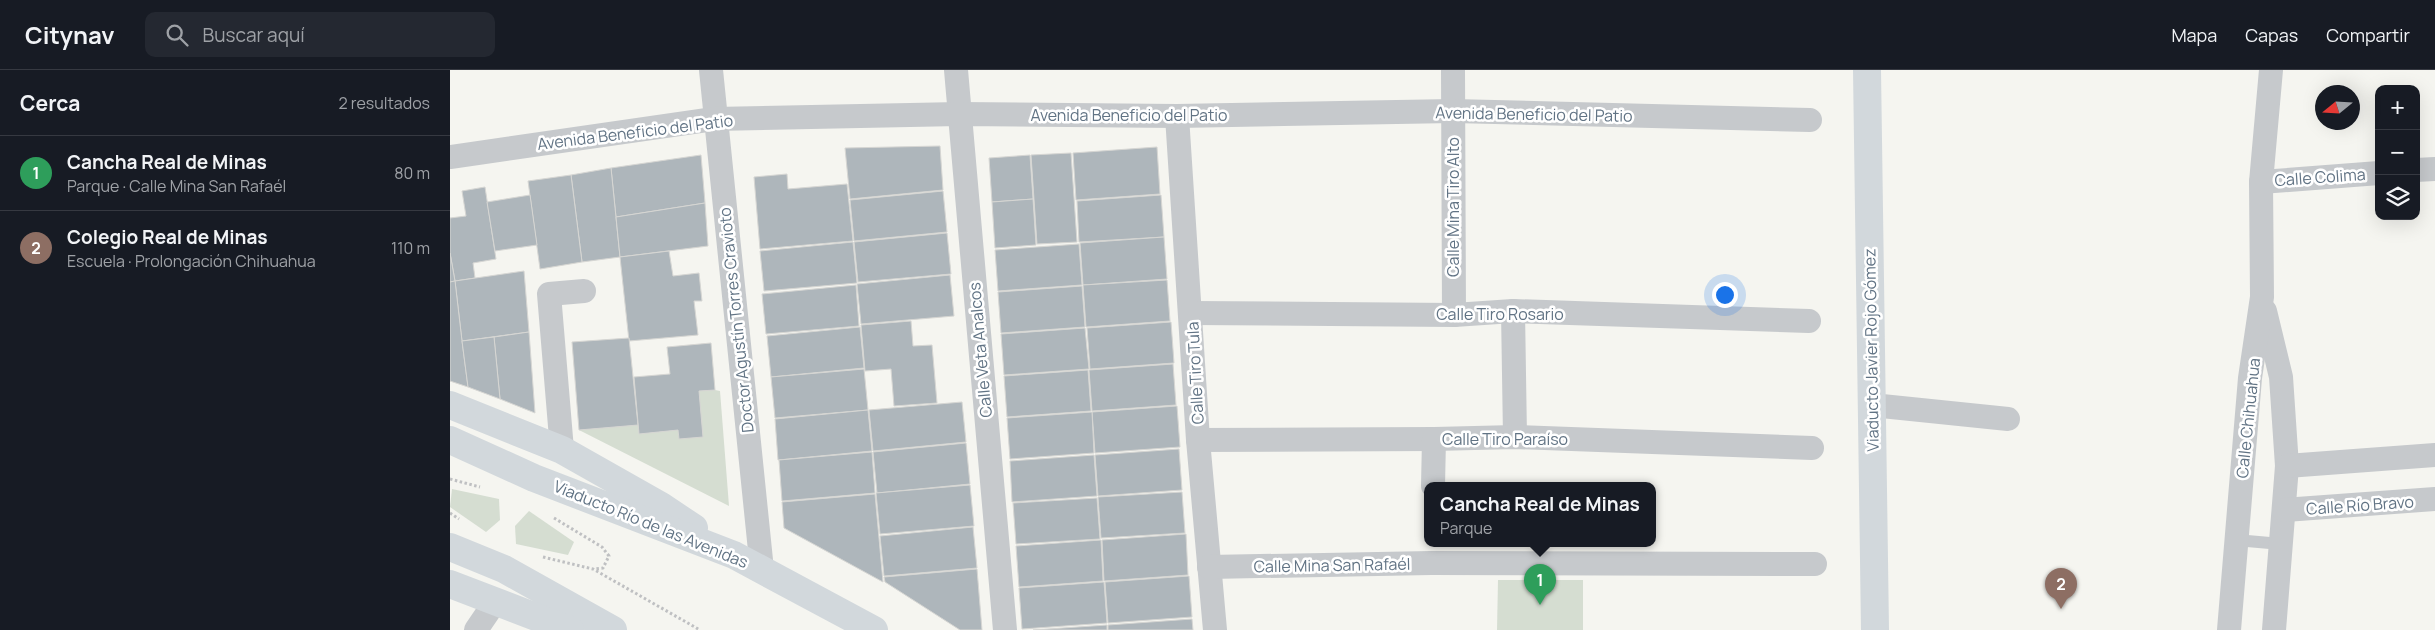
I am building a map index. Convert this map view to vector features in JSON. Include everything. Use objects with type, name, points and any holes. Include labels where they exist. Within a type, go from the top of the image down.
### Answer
[{"type":"main road","name":"Viaducto Javier Rojo Gómez","points":[[1867,70],[1875,630]]},
{"type":"main road","points":[[450,405],[562,450],[661,506],[734,555]]},
{"type":"main road","name":"Viaducto Río de las Avenidas","points":[[450,440],[534,478],[734,555],[874,630]]},
{"type":"main road","points":[[450,547],[504,569],[613,630]]},
{"type":"main road","points":[[450,584],[570,630]]},
{"type":"street","name":"Doctor Agustín Torres Cravioto","points":[[711,70],[714,119],[762,570]]},
{"type":"street","name":"Calle Veta Analcos","points":[[956,70],[1005,630]]},
{"type":"street","name":"Calle Mina Tiro Alto","points":[[1453,70],[1454,315]]},
{"type":"street","name":"Calle Chihuahua","points":[[2229,630],[2250,378],[2262,297],[2261,182],[2271,70]]},
{"type":"street","name":"Avenida Beneficio del Patio","points":[[450,157],[714,119],[959,114],[1177,116],[1453,111],[1810,120]]},
{"type":"street","name":"Calle Tiro Tula","points":[[1177,116],[1198,440],[1215,630]]},
{"type":"street","points":[[2420,170],[2435,169]]},
{"type":"street","name":"Calle Colima","points":[[2261,182],[2375,173]]},
{"type":"street","points":[[562,450],[549,294],[584,291]]},
{"type":"street","name":"Calle Chihuahua","points":[[2262,297],[2281,377],[2287,466],[2274,630]]},
{"type":"street","points":[[1513,312],[1515,437]]},
{"type":"street","name":"Calle Tiro Rosario","points":[[1191,313],[1454,315],[1513,312],[1809,321]]},
{"type":"street","points":[[1872,405],[2008,418]]},
{"type":"street","name":"Calle Tiro Paraíso","points":[[1198,440],[1434,440],[1515,437],[1812,448]]},
{"type":"street","points":[[1433,482],[1434,440]]},
{"type":"street","points":[[2287,466],[2435,455]]},
{"type":"street","name":"Calle Río Bravo","points":[[2284,510],[2435,499]]},
{"type":"street","name":"Calle Mina San Rafaél","points":[[1209,567],[1431,554],[1815,564]]},
{"type":"street","points":[[476,630],[495,602]]},
{"type":"lane","points":[[2236,540],[2281,544]]},
{"type":"path","points":[[450,479],[484,488]]},
{"type":"path","points":[[546,514],[602,547],[609,556],[603,568],[593,569],[700,630]]},
{"type":"shaded area","points":[[699,391],[720,391],[729,506],[579,430],[638,425],[639,434],[678,430],[703,437]]},
{"type":"shaded area","points":[[452,489],[499,499],[500,520],[486,532],[450,507]]},
{"type":"shaded area","points":[[529,511],[574,542],[568,555],[516,544],[515,526]]},
{"type":"shaded area","points":[[1498,580],[1583,580],[1583,630],[1497,630]]},
{"type":"building","points":[[940,146],[943,190],[850,199],[845,148]]},
{"type":"building","points":[[1157,147],[1160,194],[1076,200],[1073,153]]},
{"type":"building","points":[[1071,153],[1077,242],[1037,244],[1031,155]]},
{"type":"building","points":[[701,155],[705,203],[616,217],[611,168]]},
{"type":"building","points":[[1030,155],[1033,199],[992,202],[989,158]]},
{"type":"building","points":[[611,168],[620,257],[582,262],[571,175]]},
{"type":"building","points":[[787,174],[788,189],[847,184],[853,241],[760,249],[754,177]]},
{"type":"building","points":[[571,175],[582,262],[540,269],[528,181]]},
{"type":"building","points":[[485,187],[496,259],[473,263],[475,278],[455,281],[450,253],[450,218],[466,216],[462,191]]},
{"type":"building","points":[[943,191],[947,232],[854,241],[850,200]]},
{"type":"building","points":[[530,195],[537,245],[495,251],[487,202]]},
{"type":"building","points":[[1161,195],[1164,237],[1079,242],[1077,201]]},
{"type":"building","points":[[1033,199],[1036,245],[995,248],[992,202]]},
{"type":"building","points":[[705,203],[708,246],[620,257],[616,217]]},
{"type":"building","points":[[947,233],[951,274],[858,282],[854,242]]},
{"type":"building","points":[[1164,237],[1167,279],[1083,285],[1080,243]]},
{"type":"building","points":[[853,242],[857,283],[764,291],[760,251]]},
{"type":"building","points":[[1079,244],[1082,285],[998,291],[995,250]]},
{"type":"building","points":[[669,251],[673,276],[699,273],[702,301],[694,301],[698,335],[629,341],[620,257]]},
{"type":"building","points":[[450,253],[455,281],[450,282]]},
{"type":"building","points":[[524,271],[529,332],[462,341],[455,281]]},
{"type":"building","points":[[950,275],[954,316],[861,324],[857,284]]},
{"type":"building","points":[[1167,280],[1170,321],[1086,327],[1083,285]]},
{"type":"building","points":[[455,281],[468,387],[450,381],[450,282]]},
{"type":"building","points":[[856,285],[859,326],[766,334],[762,294]]},
{"type":"building","points":[[1082,286],[1085,327],[1001,333],[998,292]]},
{"type":"building","points":[[911,321],[913,346],[932,345],[937,403],[894,406],[891,369],[865,371],[861,325]]},
{"type":"building","points":[[1171,322],[1174,363],[1090,369],[1087,328]]},
{"type":"building","points":[[860,327],[864,368],[771,377],[767,336]]},
{"type":"building","points":[[1085,328],[1089,369],[1004,375],[1001,334]]},
{"type":"building","points":[[529,332],[535,413],[500,399],[494,337]]},
{"type":"building","points":[[494,337],[500,399],[468,387],[462,341]]},
{"type":"building","points":[[629,338],[638,425],[579,430],[572,342]]},
{"type":"building","points":[[711,343],[715,390],[699,391],[703,437],[679,439],[678,430],[639,434],[634,377],[670,374],[667,347]]},
{"type":"building","points":[[1173,364],[1176,405],[1092,411],[1089,370]]},
{"type":"building","points":[[864,369],[868,410],[775,418],[771,377]]},
{"type":"building","points":[[1088,370],[1091,411],[1007,417],[1004,376]]},
{"type":"building","points":[[962,402],[966,442],[873,451],[869,410]]},
{"type":"building","points":[[1177,406],[1180,447],[1095,453],[1092,412]]},
{"type":"building","points":[[868,410],[872,451],[778,460],[775,419]]},
{"type":"building","points":[[1092,412],[1094,453],[1010,459],[1007,418]]},
{"type":"building","points":[[966,443],[970,484],[877,493],[873,452]]},
{"type":"building","points":[[1179,449],[1182,490],[1098,496],[1095,455]]},
{"type":"building","points":[[872,452],[875,493],[782,501],[779,460]]},
{"type":"building","points":[[1094,455],[1097,496],[1012,502],[1010,461]]},
{"type":"building","points":[[970,485],[974,526],[880,534],[876,493]]},
{"type":"building","points":[[1182,492],[1185,533],[1101,538],[1098,497]]},
{"type":"building","points":[[875,494],[883,582],[784,528],[782,502]]},
{"type":"building","points":[[1097,498],[1100,539],[1016,544],[1013,503]]},
{"type":"building","points":[[973,527],[977,568],[884,576],[880,536]]},
{"type":"building","points":[[1186,534],[1188,575],[1104,581],[1102,540]]},
{"type":"building","points":[[1101,540],[1103,581],[1019,587],[1016,546]]},
{"type":"building","points":[[977,569],[982,630],[960,630],[885,582],[884,577]]},
{"type":"building","points":[[1189,576],[1192,617],[1108,623],[1105,582]]},
{"type":"building","points":[[1104,582],[1107,623],[1022,629],[1019,588]]},
{"type":"building","points":[[1192,619],[1193,630],[1108,630],[1108,625]]},
{"type":"building","points":[[1107,625],[1107,630],[1033,630]]},
{"type":"place","name":"Cancha Real de Minas","points":[[1540,605]]},
{"type":"place","name":"Colegio Real de Minas","points":[[2061,609]]}]
